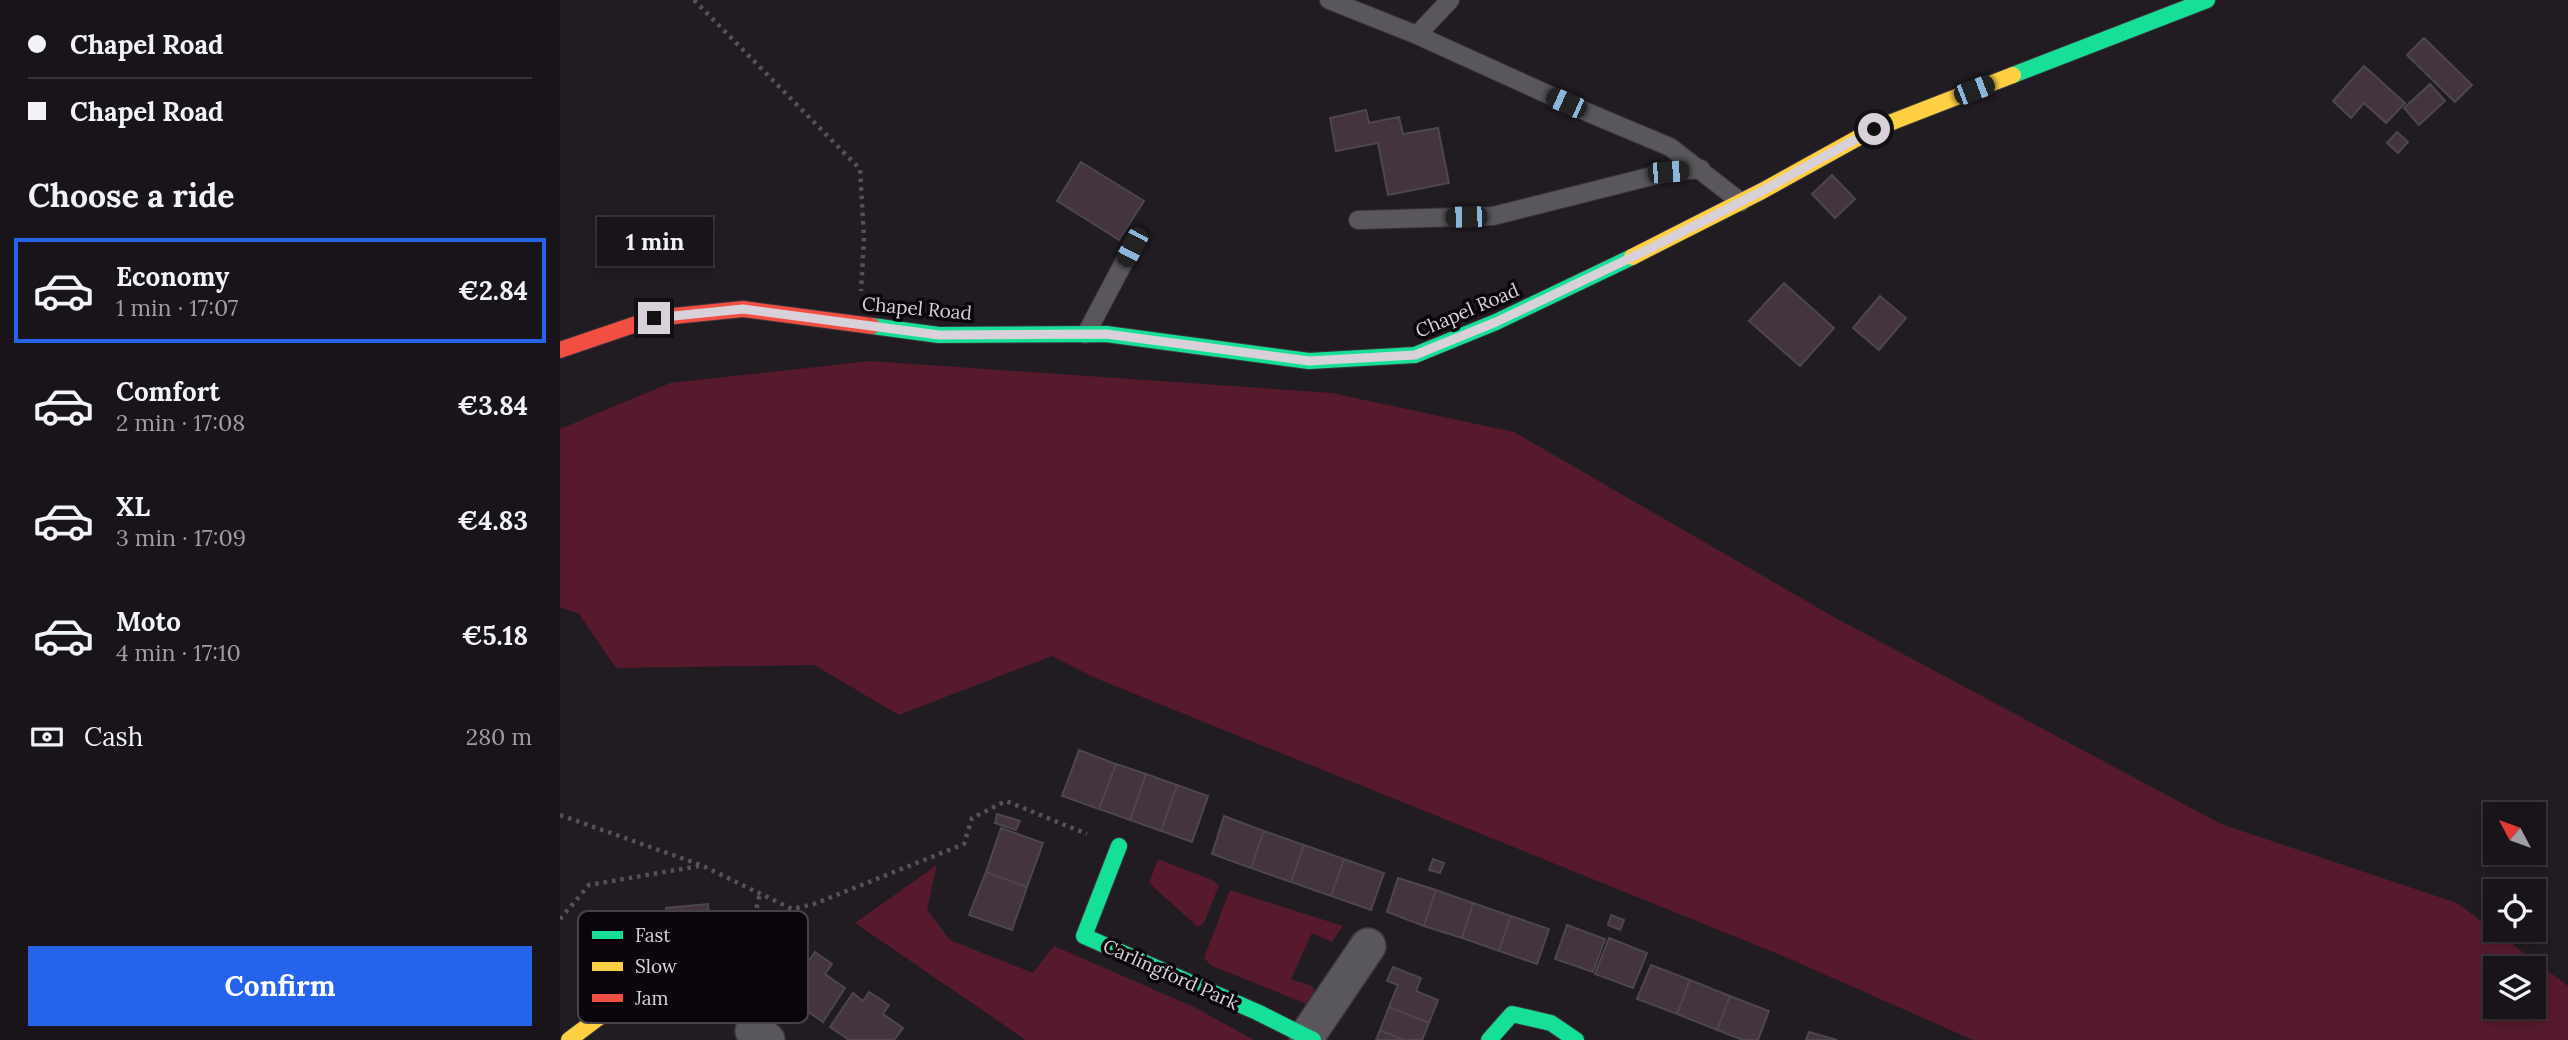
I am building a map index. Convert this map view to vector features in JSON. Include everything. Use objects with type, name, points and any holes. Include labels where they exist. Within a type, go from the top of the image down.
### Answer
[{"type":"street","name":"Chapel Road","points":[[560,350],[654,318],[743,309],[939,335],[1106,334],[1309,361],[1415,355],[1508,316],[1647,250],[1874,129],[2207,0]]},
{"type":"street","name":"Carlingford Park","points":[[1119,846],[1084,936],[1310,1038],[1368,946]]},
{"type":"street","points":[[1489,1040],[1512,1014],[1551,1023],[1576,1040]]},
{"type":"street","points":[[569,1040],[591,1023]]},
{"type":"lane","points":[[1329,0],[1417,35],[1563,102],[1670,147],[1741,202]]},
{"type":"lane","points":[[1417,35],[1450,0]]},
{"type":"lane","points":[[1358,220],[1493,216],[1668,172],[1701,169]]},
{"type":"lane","points":[[1086,334],[1132,247]]},
{"type":"path","points":[[694,0],[860,169],[864,239],[858,324]]},
{"type":"path","points":[[560,815],[701,865],[792,909],[814,904],[964,844],[972,818],[1006,801],[1119,846]]},
{"type":"path","points":[[560,919],[590,885],[701,865]]},
{"type":"path","points":[[756,911],[760,893]]},
{"type":"shaded area","points":[[870,361],[1332,393],[1514,432],[1834,617],[2221,824],[2457,903],[2483,922],[2483,942],[2509,942],[2528,956],[2483,956],[2483,1019],[2546,1019],[2546,970],[2568,986],[2568,1040],[1973,1040],[1783,956],[1093,677],[1052,656],[899,715],[814,665],[616,668],[579,614],[560,607],[560,429],[670,383]]},
{"type":"shaded area","points":[[1158,859],[1219,885],[1204,923],[1198,927],[1149,883]]},
{"type":"shaded area","points":[[937,865],[927,910],[950,940],[1033,973],[1054,946],[1194,1007],[1254,1040],[1026,1040],[855,923]]},
{"type":"shaded area","points":[[1230,890],[1343,926],[1332,942],[1312,933],[1291,979],[1312,986],[1317,997],[1309,1005],[1212,966],[1204,958]]},
{"type":"building","points":[[2424,38],[2472,85],[2455,102],[2407,55]]},
{"type":"building","points":[[2364,66],[2405,103],[2386,123],[2364,103],[2351,118],[2333,101]]},
{"type":"building","points":[[2430,84],[2445,101],[2419,125],[2404,108]]},
{"type":"building","points":[[1366,110],[1369,123],[1399,117],[1403,134],[1438,128],[1449,183],[1388,195],[1378,143],[1336,151],[1330,118]]},
{"type":"building","points":[[2397,132],[2408,142],[2398,153],[2387,143]]},
{"type":"building","points":[[1081,162],[1144,201],[1119,240],[1057,201]]},
{"type":"building","points":[[1832,175],[1855,199],[1835,218],[1812,194]]},
{"type":"building","points":[[1784,283],[1834,328],[1800,366],[1749,321]]},
{"type":"building","points":[[1880,296],[1906,318],[1879,350],[1853,328]]},
{"type":"building","points":[[1079,750],[1116,764],[1099,809],[1062,796]]},
{"type":"building","points":[[1116,764],[1146,774],[1130,820],[1099,809]]},
{"type":"building","points":[[1146,774],[1177,785],[1161,831],[1130,820]]},
{"type":"building","points":[[1177,785],[1208,796],[1192,842],[1161,831]]},
{"type":"building","points":[[997,814],[1020,821],[1016,830],[995,823]]},
{"type":"building","points":[[1224,816],[1264,831],[1251,868],[1212,854]]},
{"type":"building","points":[[1001,828],[1043,843],[1027,887],[986,872]]},
{"type":"building","points":[[1264,831],[1304,845],[1291,882],[1251,868]]},
{"type":"building","points":[[1304,845],[1344,859],[1331,896],[1291,882]]},
{"type":"building","points":[[1344,859],[1384,873],[1371,910],[1331,896]]},
{"type":"building","points":[[1433,859],[1444,863],[1440,873],[1429,870]]},
{"type":"building","points":[[986,872],[1027,887],[1012,930],[969,915]]},
{"type":"building","points":[[1398,878],[1436,890],[1424,926],[1387,912]]},
{"type":"building","points":[[1436,890],[1473,903],[1462,938],[1424,926]]},
{"type":"building","points":[[1473,903],[1511,916],[1499,951],[1462,938]]},
{"type":"building","points":[[708,904],[708,911],[666,911],[666,908]]},
{"type":"building","points":[[1611,915],[1624,920],[1620,930],[1608,925]]},
{"type":"building","points":[[1511,916],[1549,929],[1537,964],[1499,951]]},
{"type":"building","points":[[1567,925],[1605,939],[1593,972],[1555,959]]},
{"type":"building","points":[[1609,938],[1647,953],[1633,988],[1595,974]]},
{"type":"building","points":[[815,952],[832,964],[825,974],[845,988],[823,1022],[808,1012],[808,962]]},
{"type":"building","points":[[1651,965],[1690,980],[1677,1014],[1637,999]]},
{"type":"building","points":[[1393,967],[1421,978],[1416,991],[1438,1000],[1429,1023],[1389,1007],[1398,985],[1387,981]]},
{"type":"building","points":[[1690,980],[1730,996],[1717,1030],[1677,1014]]},
{"type":"building","points":[[869,992],[889,1005],[883,1014],[903,1028],[894,1040],[849,1040],[830,1027],[853,993],[863,1001]]},
{"type":"building","points":[[1730,996],[1769,1011],[1758,1040],[1743,1040],[1717,1030]]},
{"type":"building","points":[[1389,1007],[1429,1023],[1422,1040],[1404,1040],[1380,1030]]},
{"type":"building","points":[[1380,1030],[1404,1040],[1376,1040]]},
{"type":"building","points":[[1809,1032],[1837,1040],[1806,1040]]},
{"type":"traffic: fast","points":[[2013,75],[2207,0]]},
{"type":"traffic: fast","points":[[872,326],[939,335],[1106,334],[1309,361],[1415,355],[1496,322],[1632,257]]},
{"type":"traffic: fast","points":[[1119,846],[1084,936],[1257,1012],[1313,1040]]},
{"type":"traffic: fast","points":[[1489,1040],[1512,1014],[1551,1023],[1576,1040]]},
{"type":"traffic: slow","points":[[1632,257],[1762,191],[1874,129],[2013,75]]},
{"type":"traffic: slow","points":[[569,1040],[591,1023]]},
{"type":"traffic: jam","points":[[560,350],[654,318],[743,309],[872,326]]},
{"type":"route","points":[[654,318],[743,309],[939,335],[1106,334],[1309,361],[1415,355],[1496,322],[1647,250],[1874,129]]}]
